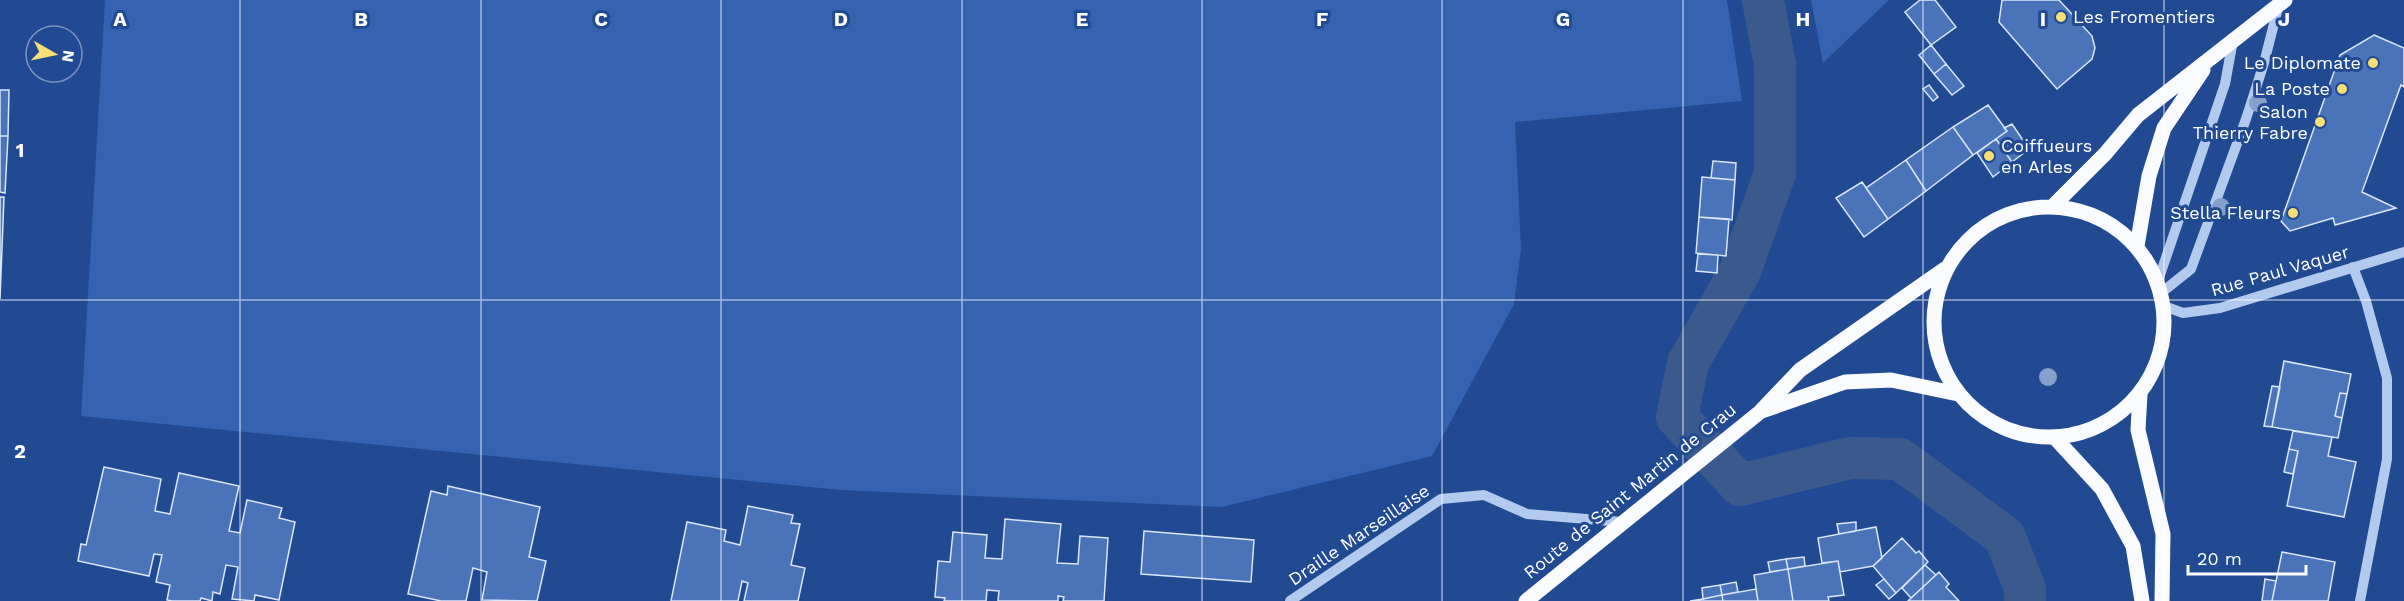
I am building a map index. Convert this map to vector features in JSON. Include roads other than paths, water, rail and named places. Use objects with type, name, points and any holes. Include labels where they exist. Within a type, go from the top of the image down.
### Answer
[{"type":"main road","points":[[2053,206],[2105,154],[2138,115],[2282,2]]},
{"type":"main road","points":[[2137,246],[2149,176],[2164,128],[2212,57]]},
{"type":"main road","points":[[2053,206],[2084,212],[2113,225],[2137,246],[2161,293],[2164,337],[2156,367],[2140,394],[2117,417],[2088,432],[2056,439],[2019,435],[1984,419],[1958,394],[1941,366],[1934,334],[1935,301],[1945,269],[1964,243],[1990,222],[2020,210],[2053,206]]},
{"type":"main road","name":"Route de Saint Martin de Crau","points":[[1526,601],[1760,412],[1800,370],[1945,269]]},
{"type":"main road","name":"Route de Saint Martin de Crau","points":[[1760,412],[1845,382],[1891,380],[1958,394]]},
{"type":"main road","points":[[2140,394],[2138,430],[2163,534],[2162,601]]},
{"type":"main road","points":[[2056,439],[2102,489],[2133,546],[2142,601]]},
{"type":"street","points":[[2161,293],[2191,270],[2246,118],[2282,2]]},
{"type":"street","points":[[2161,293],[2225,84],[2233,40]]},
{"type":"street","name":"Rue Paul Vaquer","points":[[2161,293],[2182,313],[2220,308],[2404,252]]},
{"type":"street","points":[[2353,267],[2366,301],[2387,378],[2387,459],[2360,601]]},
{"type":"street","name":"Draille Marseillaise","points":[[1290,601],[1441,499],[1484,495],[1527,514],[1622,522]]},
{"type":"waterway","points":[[1763,0],[1775,65],[1775,173],[1740,271],[1688,363],[1677,417],[1740,485],[1850,458],[1900,459],[2005,537],[2025,589],[2025,601]]},
{"type":"place","name":"Les Fromentiers","points":[[2061,17]]},
{"type":"place","name":"Le Diplomate","points":[[2373,63]]},
{"type":"place","name":"La Poste","points":[[2342,89]]},
{"type":"place","name":"Salon Thierry Fabre","points":[[2320,122]]},
{"type":"place","name":"Coiffueurs en Arles","points":[[1989,156]]},
{"type":"place","name":"Stella Fleurs","points":[[2293,213]]}]
